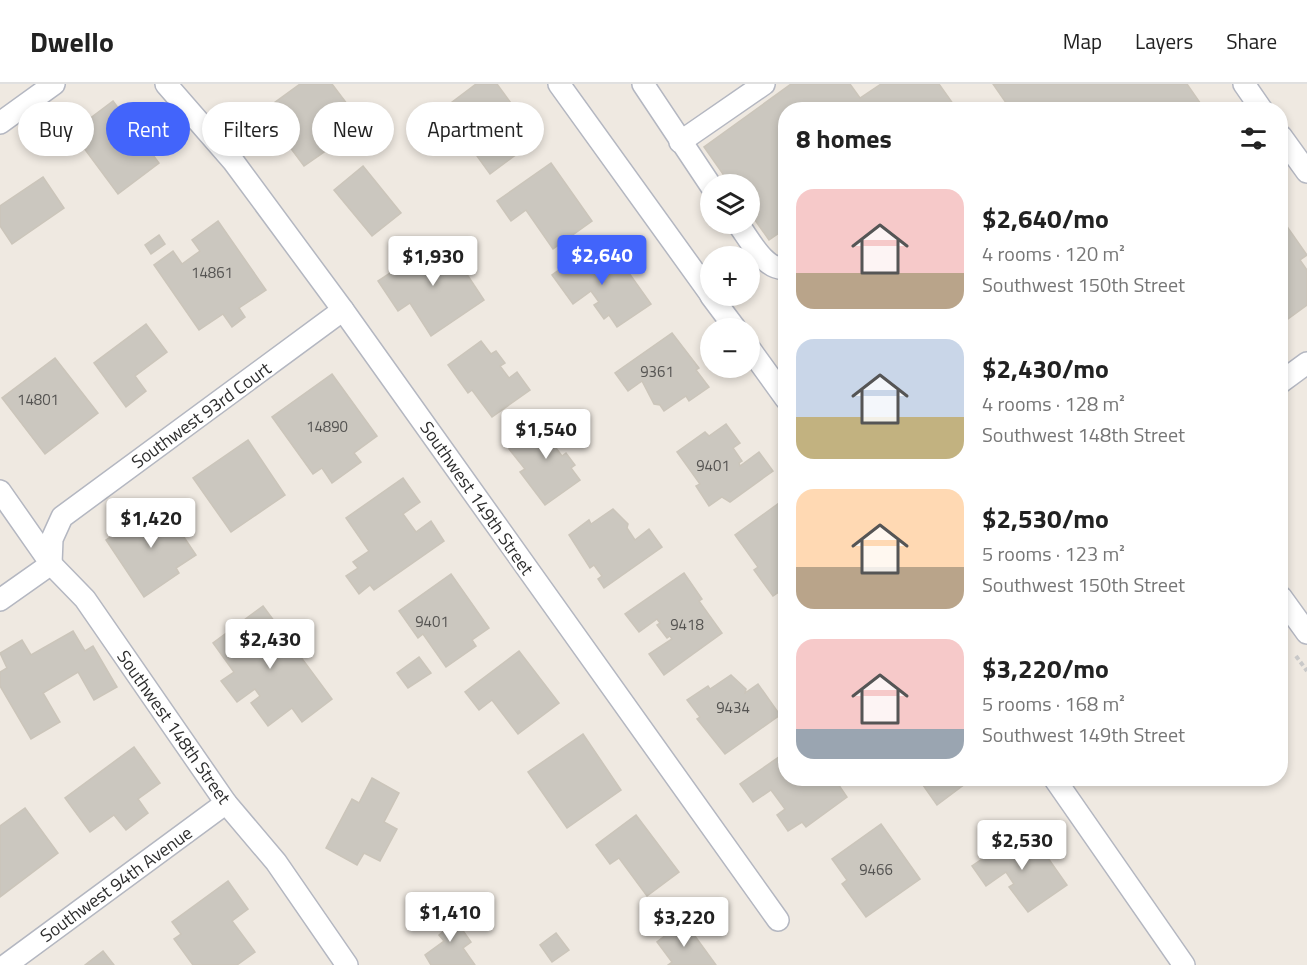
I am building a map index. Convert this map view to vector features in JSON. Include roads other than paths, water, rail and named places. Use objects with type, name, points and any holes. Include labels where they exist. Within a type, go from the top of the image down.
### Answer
[{"type":"street","points":[[0,123],[54,84]]},
{"type":"street","name":"Southwest 149th Street","points":[[166,84],[233,161],[343,310],[778,920]]},
{"type":"street","points":[[559,84],[700,280]]},
{"type":"street","points":[[643,84],[669,120],[680,142],[703,174]]},
{"type":"street","points":[[680,142],[764,84]]},
{"type":"street","points":[[1244,84],[1256,102]]},
{"type":"street","points":[[1288,146],[1307,172]]},
{"type":"street","points":[[746,234],[768,264],[778,268]]},
{"type":"street","name":"Southwest 93rd Court","points":[[51,564],[52,539],[62,517],[343,310]]},
{"type":"street","points":[[760,363],[778,388]]},
{"type":"street","points":[[1288,377],[1307,363]]},
{"type":"street","name":"Southwest 148th Street","points":[[2,494],[51,564],[86,599],[226,803],[276,862],[347,965]]},
{"type":"street","points":[[0,600],[51,564]]},
{"type":"street","points":[[1288,607],[1307,633]]},
{"type":"street","points":[[1060,786],[1184,965]]},
{"type":"street","name":"Southwest 94th Avenue","points":[[6,965],[226,803]]}]
